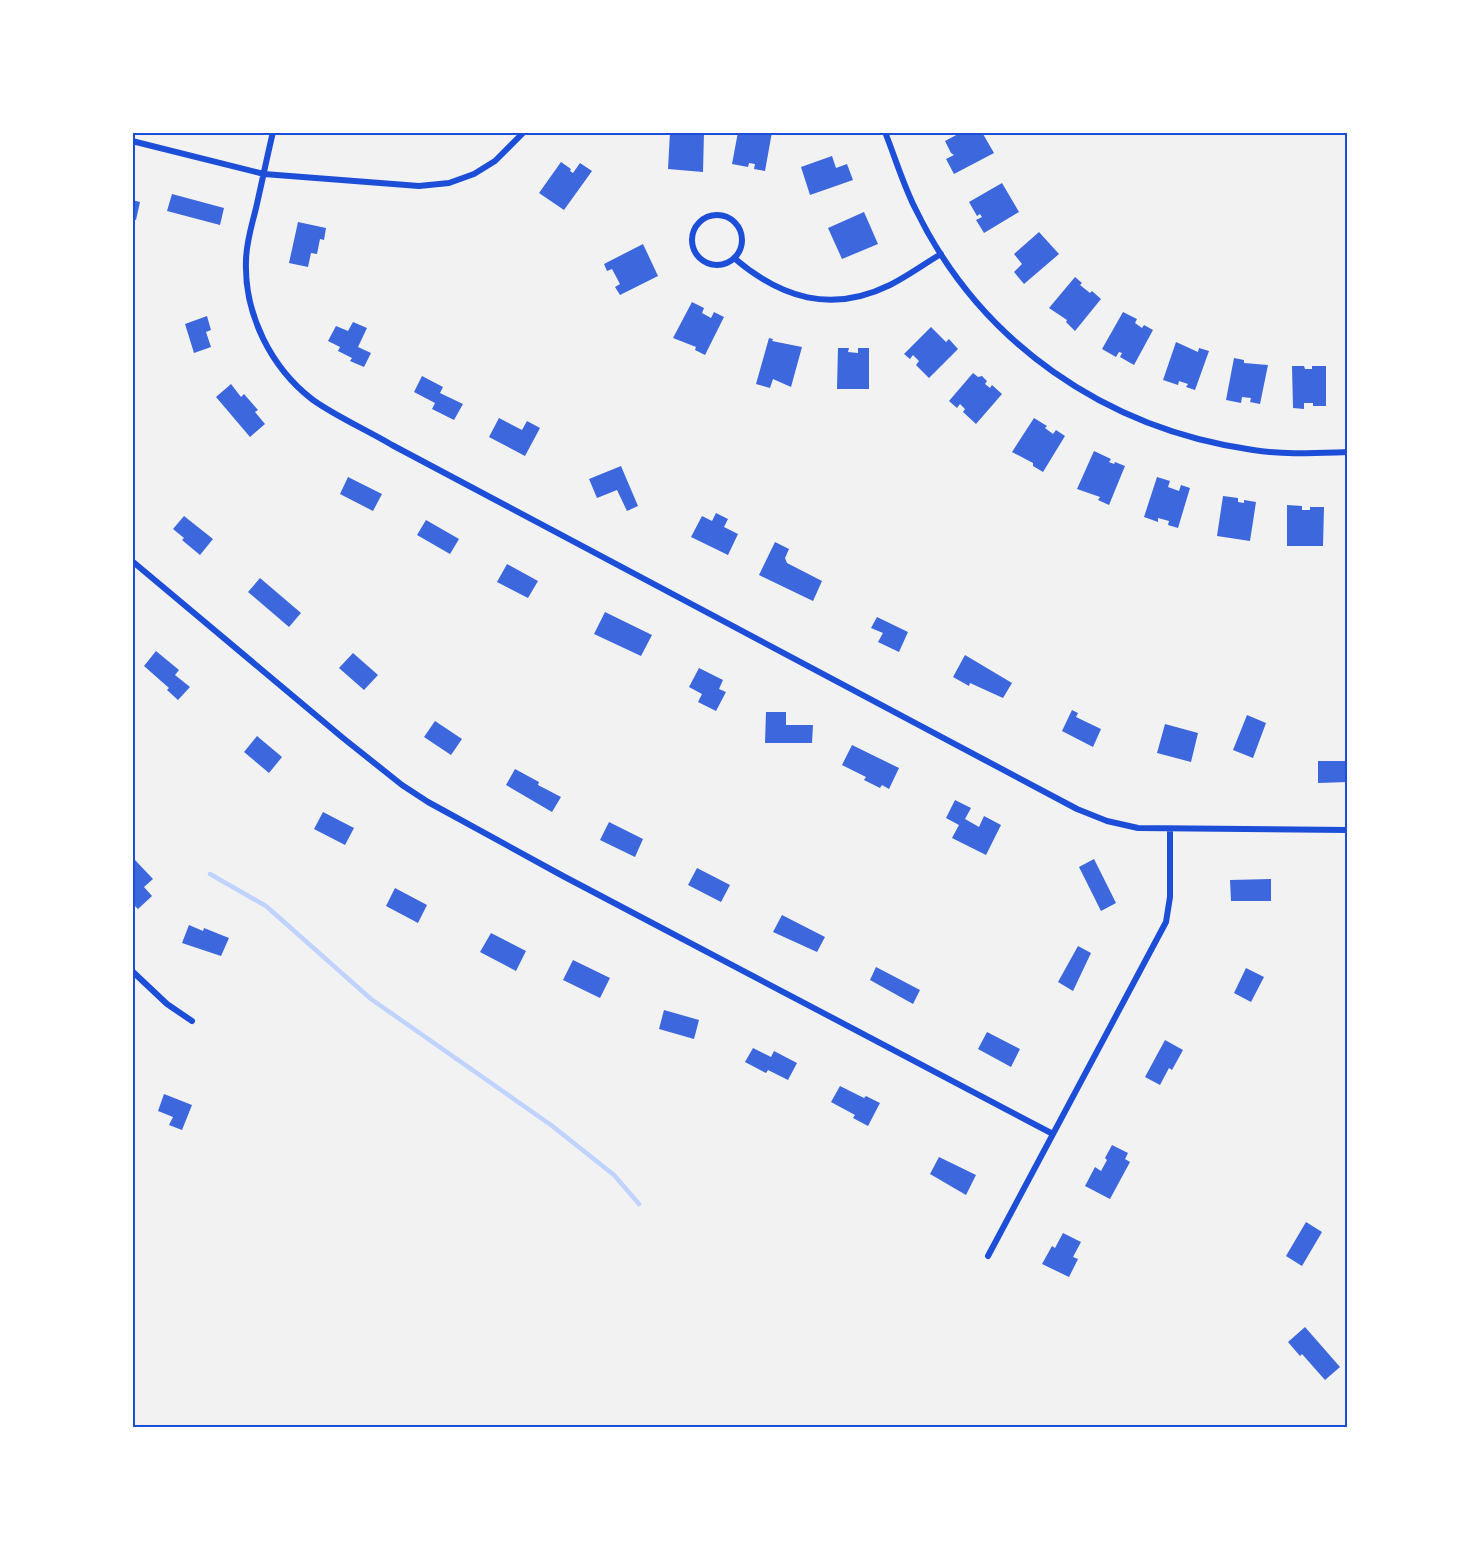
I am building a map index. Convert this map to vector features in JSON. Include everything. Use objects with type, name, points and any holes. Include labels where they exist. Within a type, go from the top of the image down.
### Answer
[{"type":"street","points":[[273,132],[248,243],[246,262],[248,293],[262,339],[273,358],[286,374],[313,399],[392,445],[1077,809],[1107,821],[1138,828],[1348,830]]},
{"type":"street","points":[[132,141],[264,174],[419,186],[449,183],[474,174],[495,161],[524,132]]},
{"type":"street","points":[[885,132],[916,210],[941,254],[985,311],[1010,338],[1040,363],[1085,393],[1118,411],[1151,425],[1214,444],[1254,451],[1295,454],[1348,452]]},
{"type":"street","points":[[710,216],[726,216],[738,227],[741,243],[734,258],[719,265],[711,264],[697,255],[692,240],[693,232],[702,219],[710,216]]},
{"type":"street","points":[[734,258],[754,275],[786,292],[802,297],[831,299],[861,296],[890,285],[941,254]]},
{"type":"street","points":[[132,561],[343,738],[402,785],[428,802],[563,876],[1053,1134]]},
{"type":"street","points":[[988,1256],[1133,987],[1166,921],[1170,897],[1170,830]]},
{"type":"street","points":[[132,971],[167,1004],[192,1022]]},
{"type":"building","points":[[670,132],[704,132],[703,172],[668,169]]},
{"type":"building","points":[[738,132],[772,132],[765,171],[754,169],[755,164],[749,163],[748,167],[732,164]]},
{"type":"building","points":[[962,132],[987,132],[983,134],[994,153],[954,174],[946,159],[954,155],[945,141]]},
{"type":"building","points":[[832,156],[836,168],[847,164],[853,180],[810,195],[801,167]]},
{"type":"building","points":[[561,162],[573,173],[580,163],[592,171],[564,210],[539,193]]},
{"type":"building","points":[[1002,183],[1019,212],[984,233],[976,220],[982,217],[980,214],[977,216],[969,202]]},
{"type":"building","points":[[172,194],[224,208],[220,225],[167,211]]},
{"type":"building","points":[[132,200],[140,202],[136,220],[132,219]]},
{"type":"building","points":[[864,212],[878,244],[842,259],[828,228]]},
{"type":"building","points":[[298,222],[326,228],[324,240],[320,239],[317,254],[311,253],[308,267],[289,263]]},
{"type":"building","points":[[1039,232],[1059,254],[1024,284],[1014,272],[1022,264],[1014,254]]},
{"type":"building","points":[[643,244],[658,276],[620,295],[615,287],[620,284],[612,269],[607,271],[604,264]]},
{"type":"building","points":[[1075,277],[1082,283],[1080,285],[1101,299],[1075,331],[1066,322],[1067,320],[1049,308]]},
{"type":"building","points":[[692,302],[704,308],[702,313],[711,318],[714,312],[724,317],[705,355],[695,350],[696,347],[673,338]]},
{"type":"building","points":[[1123,312],[1137,319],[1135,323],[1142,328],[1144,325],[1153,330],[1134,365],[1120,357],[1122,353],[1119,352],[1116,357],[1102,349]]},
{"type":"building","points":[[207,316],[211,330],[206,332],[211,347],[194,353],[185,324]]},
{"type":"building","points":[[353,322],[367,328],[358,347],[371,353],[364,367],[350,361],[352,358],[338,351],[340,347],[328,341],[336,326],[348,331]]},
{"type":"building","points":[[931,327],[946,342],[949,339],[958,349],[929,378],[916,365],[919,361],[913,355],[910,359],[904,354]]},
{"type":"building","points":[[769,338],[773,339],[772,341],[802,347],[791,387],[773,379],[770,388],[756,384]]},
{"type":"building","points":[[1176,342],[1198,352],[1199,348],[1209,351],[1195,390],[1179,381],[1178,385],[1163,380]]},
{"type":"building","points":[[838,348],[849,348],[848,352],[858,353],[858,348],[869,348],[869,389],[837,389]]},
{"type":"building","points":[[1234,358],[1244,360],[1244,363],[1268,365],[1260,404],[1250,402],[1251,398],[1242,397],[1241,403],[1226,400]]},
{"type":"building","points":[[1292,366],[1312,369],[1312,366],[1326,366],[1326,406],[1304,403],[1304,409],[1293,408]]},
{"type":"building","points":[[973,373],[978,377],[982,376],[987,381],[985,384],[990,388],[992,385],[1002,394],[976,424],[963,412],[965,409],[960,404],[957,408],[949,401]]},
{"type":"building","points":[[422,376],[443,387],[440,393],[463,404],[454,420],[432,409],[435,403],[414,392]]},
{"type":"building","points":[[231,384],[241,397],[244,394],[258,410],[255,412],[265,424],[250,437],[216,397]]},
{"type":"building","points":[[499,418],[522,430],[527,421],[540,428],[525,456],[489,437]]},
{"type":"building","points":[[1034,418],[1047,426],[1045,428],[1053,434],[1056,430],[1065,436],[1043,472],[1033,466],[1033,463],[1012,452]]},
{"type":"building","points":[[1094,451],[1111,459],[1109,462],[1125,466],[1109,505],[1098,500],[1100,497],[1077,489]]},
{"type":"building","points":[[621,466],[638,506],[627,511],[617,490],[597,498],[589,479]]},
{"type":"building","points":[[348,477],[382,494],[373,511],[340,494]]},
{"type":"building","points":[[1157,477],[1170,481],[1168,487],[1179,491],[1181,485],[1190,488],[1178,528],[1168,525],[1169,521],[1158,518],[1158,522],[1144,517]]},
{"type":"building","points":[[1223,496],[1238,498],[1238,502],[1244,503],[1244,500],[1256,502],[1250,541],[1217,536]]},
{"type":"building","points":[[1287,505],[1302,506],[1302,510],[1310,510],[1310,507],[1324,507],[1323,546],[1287,546]]},
{"type":"building","points":[[716,513],[728,519],[724,527],[738,534],[728,555],[691,537],[702,516],[712,521]]},
{"type":"building","points":[[184,516],[213,539],[200,555],[173,529]]},
{"type":"building","points":[[426,520],[459,539],[450,554],[417,535]]},
{"type":"building","points":[[775,542],[789,549],[785,558],[787,563],[822,581],[813,601],[759,575]]},
{"type":"building","points":[[507,564],[538,581],[528,598],[497,582]]},
{"type":"building","points":[[260,578],[301,613],[289,627],[248,592]]},
{"type":"building","points":[[605,612],[652,635],[641,656],[594,634]]},
{"type":"building","points":[[877,617],[908,632],[899,652],[878,642],[883,633],[871,628]]},
{"type":"building","points":[[156,651],[179,670],[175,675],[190,687],[178,700],[167,690],[169,688],[144,666]]},
{"type":"building","points":[[353,653],[378,675],[364,690],[339,668]]},
{"type":"building","points":[[965,655],[1012,683],[1003,698],[970,683],[969,686],[953,677]]},
{"type":"building","points":[[699,668],[723,680],[719,689],[726,692],[716,711],[698,702],[702,694],[689,687]]},
{"type":"building","points":[[1072,710],[1078,713],[1076,717],[1101,729],[1093,747],[1062,731]]},
{"type":"building","points":[[766,712],[786,712],[786,725],[813,725],[812,743],[765,743]]},
{"type":"building","points":[[1247,715],[1266,723],[1253,758],[1233,750]]},
{"type":"building","points":[[435,721],[462,739],[451,755],[424,737]]},
{"type":"building","points":[[1165,724],[1198,733],[1191,762],[1157,753]]},
{"type":"building","points":[[257,736],[282,757],[269,773],[244,752]]},
{"type":"building","points":[[852,745],[899,768],[889,789],[882,785],[880,788],[864,780],[866,777],[842,765]]},
{"type":"building","points":[[1318,761],[1348,761],[1348,782],[1318,783]]},
{"type":"building","points":[[515,769],[561,797],[552,812],[506,785]]},
{"type":"building","points":[[955,800],[971,808],[965,819],[979,827],[984,816],[1001,825],[986,855],[952,838],[959,825],[946,818]]},
{"type":"building","points":[[323,812],[354,828],[345,845],[314,829]]},
{"type":"building","points":[[609,822],[643,839],[635,857],[600,840]]},
{"type":"building","points":[[1094,859],[1116,903],[1101,911],[1079,867]]},
{"type":"building","points":[[135,860],[153,879],[144,887],[152,896],[138,909],[132,903],[132,862]]},
{"type":"building","points":[[697,868],[730,885],[721,902],[688,885]]},
{"type":"building","points":[[1271,879],[1271,901],[1231,901],[1230,880]]},
{"type":"building","points":[[395,888],[427,905],[418,923],[386,906]]},
{"type":"building","points":[[782,915],[825,937],[817,952],[773,932]]},
{"type":"building","points":[[189,925],[229,938],[221,956],[182,943]]},
{"type":"building","points":[[491,933],[526,951],[516,971],[480,952]]},
{"type":"building","points":[[1078,946],[1091,953],[1073,991],[1058,982]]},
{"type":"building","points":[[573,960],[610,978],[600,998],[563,980]]},
{"type":"building","points":[[876,967],[920,990],[913,1004],[870,980]]},
{"type":"building","points":[[1246,968],[1264,977],[1251,1002],[1234,993]]},
{"type":"building","points":[[664,1010],[699,1020],[694,1039],[659,1029]]},
{"type":"building","points":[[987,1032],[1020,1049],[1011,1067],[978,1049]]},
{"type":"building","points":[[1165,1040],[1183,1050],[1172,1070],[1169,1068],[1160,1085],[1145,1077]]},
{"type":"building","points":[[753,1048],[771,1057],[774,1051],[797,1063],[788,1080],[768,1070],[766,1073],[745,1062]]},
{"type":"building","points":[[840,1086],[880,1103],[868,1126],[853,1118],[855,1115],[831,1102]]},
{"type":"building","points":[[164,1094],[192,1105],[182,1130],[169,1125],[173,1117],[158,1111]]},
{"type":"building","points":[[1112,1145],[1128,1153],[1125,1159],[1130,1162],[1110,1199],[1085,1186],[1095,1167],[1101,1171]]},
{"type":"building","points":[[939,1157],[976,1175],[966,1195],[930,1174]]},
{"type":"building","points":[[1306,1222],[1322,1232],[1302,1266],[1286,1256]]},
{"type":"building","points":[[1063,1233],[1081,1242],[1073,1257],[1078,1259],[1069,1277],[1042,1264],[1052,1246],[1055,1248]]},
{"type":"building","points":[[1305,1327],[1340,1367],[1325,1380],[1288,1342]]},
{"type":"waterway","points":[[210,874],[266,906],[371,999],[551,1125],[614,1175],[639,1204]]}]
